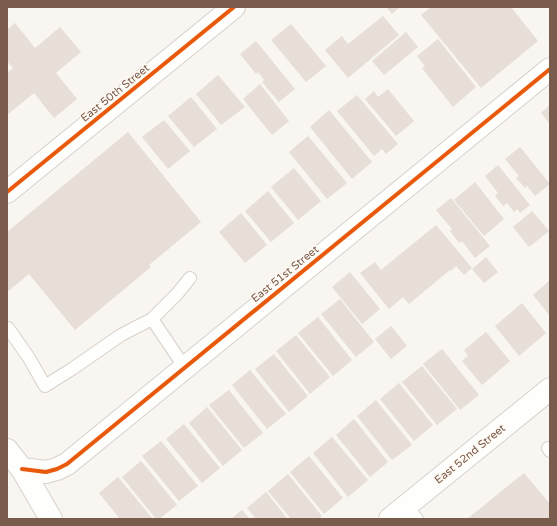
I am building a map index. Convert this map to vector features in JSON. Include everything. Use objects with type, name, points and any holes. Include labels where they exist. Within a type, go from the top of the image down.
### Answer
[{"type":"street","name":"East 50th Street","points":[[7,192],[234,7]]},
{"type":"street","name":"East 51st Street","points":[[22,470],[46,472],[67,464],[550,69]]},
{"type":"street","name":"East 52nd Street","points":[[404,515],[550,389]]},
{"type":"street","points":[[7,450],[22,470],[51,519]]},
{"type":"lane","points":[[7,329],[8,328],[29,358],[45,386],[121,335],[152,319],[177,294],[190,278]]},
{"type":"lane","points":[[152,319],[184,368]]},
{"type":"building","points":[[386,7],[400,7],[392,14]]},
{"type":"building","points":[[431,7],[511,7],[538,41],[481,88],[421,15]]},
{"type":"building","points":[[383,16],[399,35],[348,78],[325,50],[342,36],[348,44]]},
{"type":"building","points":[[15,23],[35,48],[60,27],[81,52],[56,73],[77,99],[54,118],[34,93],[7,115],[7,73],[13,68],[7,61],[7,30]]},
{"type":"building","points":[[291,24],[326,66],[306,82],[271,40]]},
{"type":"building","points":[[406,32],[418,47],[384,75],[372,61]]},
{"type":"building","points":[[438,39],[476,87],[453,107],[422,68],[425,66],[417,56]]},
{"type":"building","points":[[256,41],[295,89],[279,102],[262,82],[264,80],[258,72],[256,74],[240,54]]},
{"type":"building","points":[[218,75],[245,107],[221,125],[196,94]]},
{"type":"building","points":[[260,84],[289,121],[272,135],[243,99]]},
{"type":"building","points":[[388,89],[414,121],[396,136],[365,99],[374,91],[378,97]]},
{"type":"building","points":[[357,95],[398,144],[386,154],[382,149],[374,156],[337,111]]},
{"type":"building","points":[[191,97],[217,129],[194,147],[168,116]]},
{"type":"building","points":[[550,105],[550,124],[541,113]]},
{"type":"building","points":[[329,110],[372,162],[352,179],[310,127]]},
{"type":"building","points":[[164,120],[190,151],[168,169],[142,137]]},
{"type":"building","points":[[128,132],[201,222],[149,265],[151,267],[75,330],[29,274],[7,292],[7,232]]},
{"type":"building","points":[[308,136],[347,183],[327,199],[289,152]]},
{"type":"building","points":[[520,147],[550,184],[535,196],[527,186],[525,188],[516,178],[519,176],[505,159]]},
{"type":"building","points":[[498,165],[530,205],[520,213],[517,209],[514,212],[507,203],[503,206],[495,196],[498,193],[485,176]]},
{"type":"building","points":[[294,168],[321,201],[298,220],[271,187]]},
{"type":"building","points":[[475,182],[504,219],[484,236],[454,200]]},
{"type":"building","points":[[268,191],[294,223],[271,242],[245,211]]},
{"type":"building","points":[[451,198],[490,246],[475,258],[462,241],[459,243],[450,231],[452,229],[436,210]]},
{"type":"building","points":[[532,211],[549,231],[529,247],[513,227]]},
{"type":"building","points":[[241,213],[267,245],[245,263],[219,232]]},
{"type":"building","points":[[436,225],[472,268],[464,275],[456,266],[409,304],[403,297],[389,309],[360,273],[375,262],[381,270]]},
{"type":"building","points":[[486,257],[498,272],[484,283],[472,269]]},
{"type":"building","points":[[350,272],[380,309],[362,324],[332,287]]},
{"type":"building","points":[[550,280],[550,316],[533,295]]},
{"type":"building","points":[[340,299],[374,342],[356,357],[321,314]]},
{"type":"building","points":[[522,303],[546,333],[519,356],[495,326]]},
{"type":"building","points":[[318,317],[352,360],[333,376],[298,333]]},
{"type":"building","points":[[391,326],[407,346],[391,359],[375,339]]},
{"type":"building","points":[[486,332],[510,361],[482,385],[462,361],[468,356],[464,350]]},
{"type":"building","points":[[296,335],[330,377],[310,394],[276,351]]},
{"type":"building","points":[[442,349],[479,395],[460,410],[423,364]]},
{"type":"building","points":[[274,354],[308,396],[289,412],[255,369]]},
{"type":"building","points":[[422,366],[457,409],[437,425],[402,382]]},
{"type":"building","points":[[250,370],[286,414],[267,429],[232,385]]},
{"type":"building","points":[[399,383],[433,425],[414,441],[380,399]]},
{"type":"building","points":[[229,390],[263,433],[244,448],[209,405]]},
{"type":"building","points":[[376,400],[412,445],[392,460],[357,416]]},
{"type":"building","points":[[207,407],[242,450],[223,466],[189,423]]},
{"type":"building","points":[[354,419],[388,462],[370,477],[336,435]]},
{"type":"building","points":[[184,424],[220,468],[202,483],[166,439]]},
{"type":"building","points":[[332,437],[368,480],[348,497],[313,453]]},
{"type":"building","points":[[161,441],[198,486],[179,501],[142,456]]},
{"type":"building","points":[[309,456],[343,498],[324,514],[290,472]]},
{"type":"building","points":[[141,461],[177,505],[159,519],[156,519],[122,477]]},
{"type":"building","points":[[524,473],[550,504],[550,519],[467,519]]},
{"type":"building","points":[[288,474],[322,516],[319,519],[291,519],[268,491]]},
{"type":"building","points":[[118,477],[153,519],[120,519],[99,493]]},
{"type":"building","points":[[266,492],[288,519],[256,519],[247,508]]},
{"type":"building","points":[[242,510],[250,519],[231,519]]},
{"type":"cycle path","points":[[7,192],[234,7]]},
{"type":"cycle path","points":[[22,469],[46,472],[67,464],[550,69]]}]
